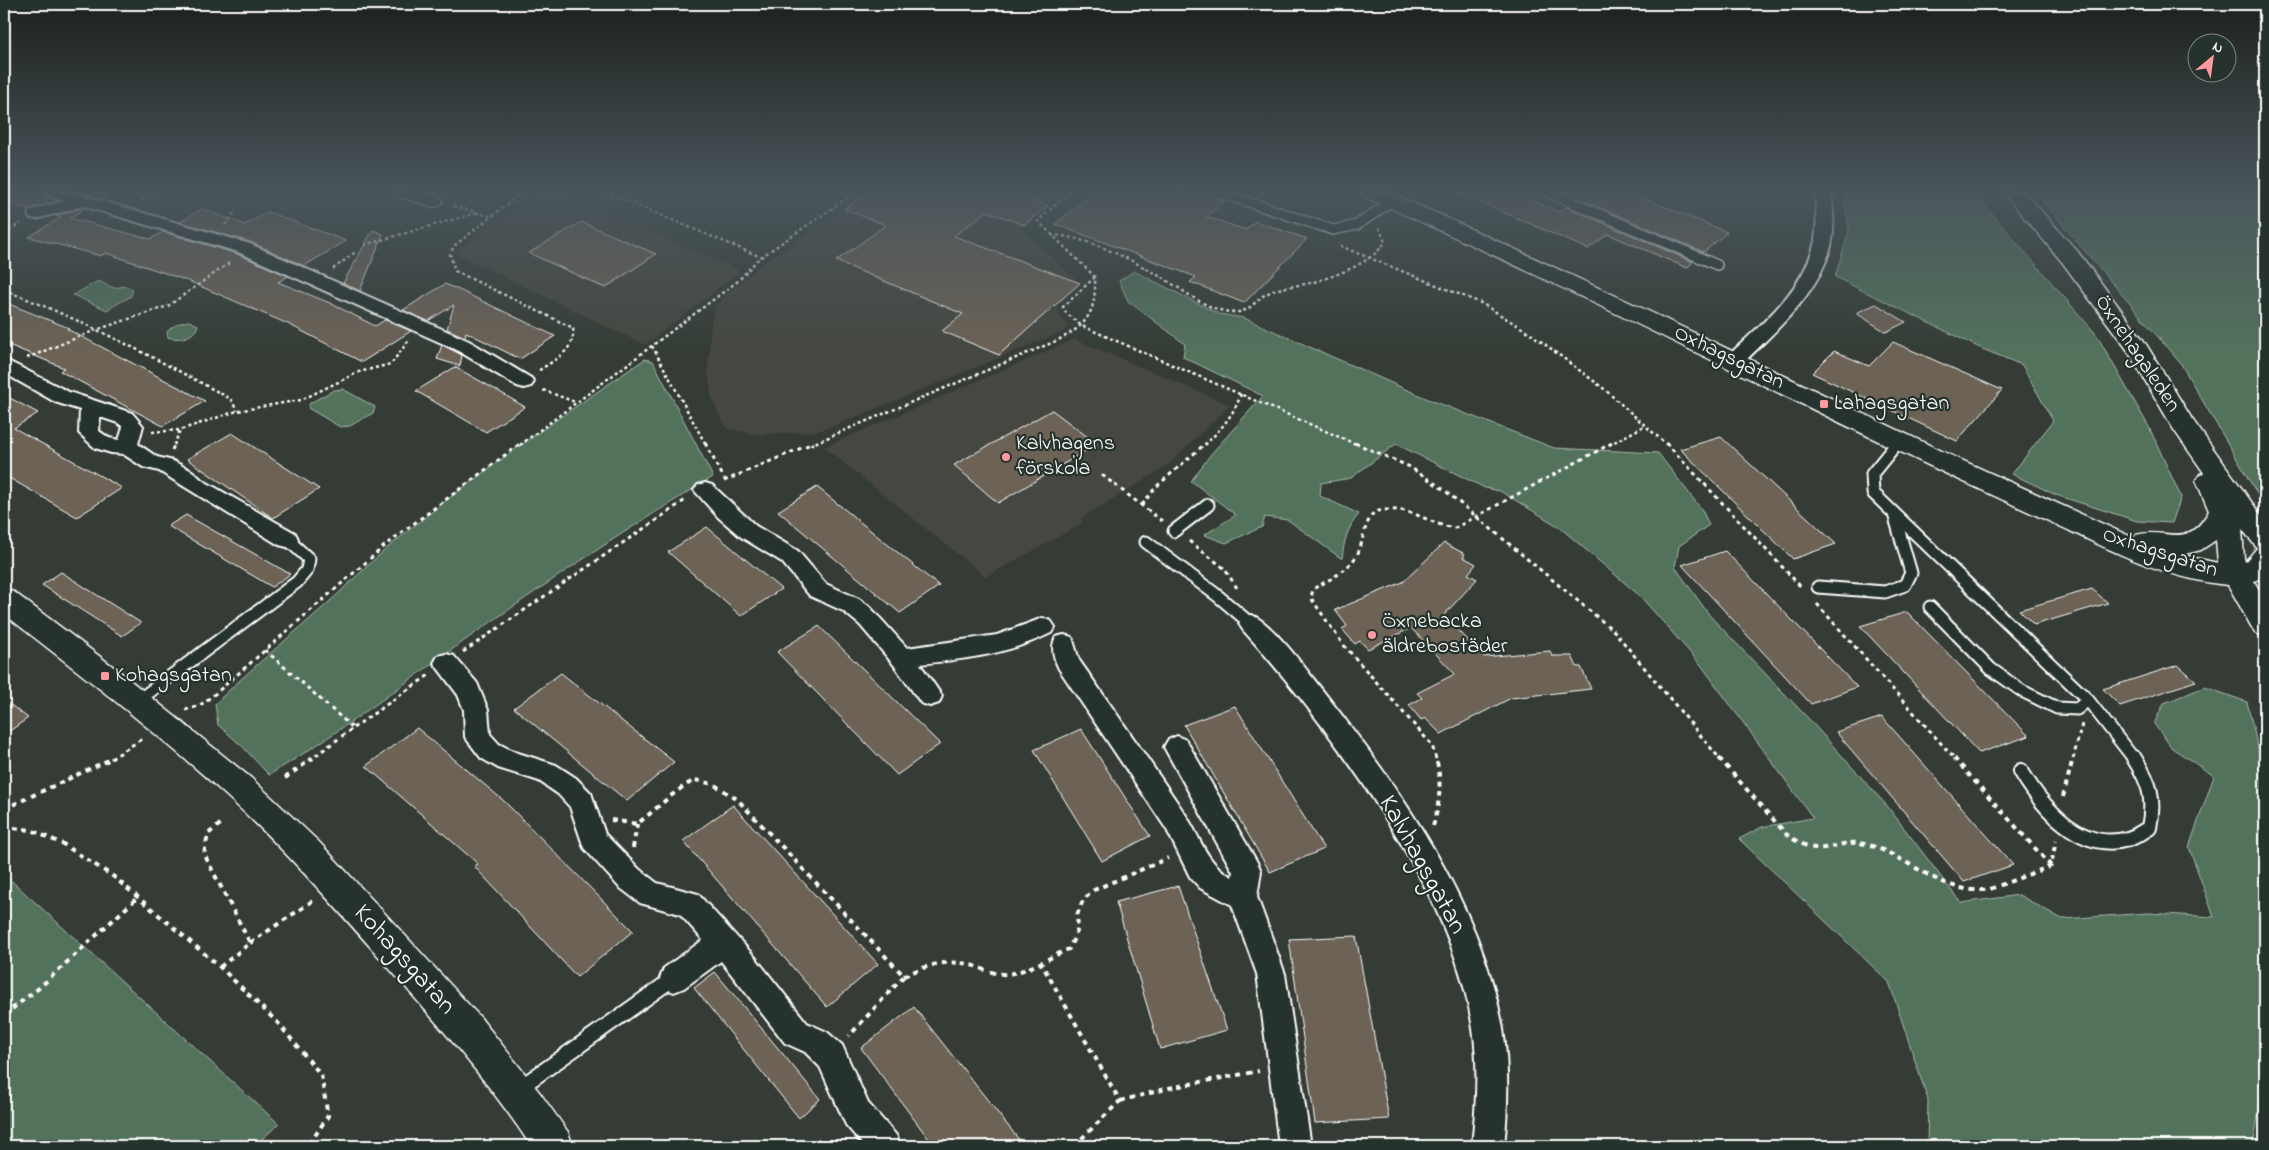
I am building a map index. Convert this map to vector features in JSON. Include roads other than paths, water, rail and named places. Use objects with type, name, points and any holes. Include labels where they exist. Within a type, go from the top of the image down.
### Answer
[{"type":"street","points":[[236,246],[462,345],[524,382]]},
{"type":"street","name":"Oxhagsgatan","points":[[1492,246],[1735,360],[1899,441],[2124,545],[2208,572],[2249,572]]},
{"type":"street","points":[[1735,360],[1797,298],[1811,278],[1822,246]]},
{"type":"street","name":"Öxnehagaleden","points":[[2060,246],[2136,346],[2183,424],[2265,541]]},
{"type":"street","points":[[5,366],[62,397],[90,408],[106,410],[125,418],[133,426],[129,440],[116,448],[100,443],[89,434],[90,408]]},
{"type":"street","name":"Öxnehagaleden","points":[[2183,424],[2230,528],[2230,558],[2249,572],[2265,625]]},
{"type":"street","points":[[129,440],[150,462],[166,466],[185,476],[287,539]]},
{"type":"street","points":[[715,485],[726,512],[765,543],[785,553],[798,565],[806,579],[819,591],[855,608],[902,658],[930,696]]},
{"type":"street","name":"Oxhagsgatan","points":[[2085,527],[2151,543],[2175,545],[2194,542],[2205,537],[2215,526],[2223,510]]},
{"type":"street","points":[[2151,543],[2249,572]]},
{"type":"street","name":"Kohagsgatan","points":[[4,599],[163,723],[240,788],[308,853],[338,884],[356,908],[420,976],[467,1030],[554,1146]]},
{"type":"street","name":"Kalvhagsgatan","points":[[1251,624],[1277,652],[1330,717],[1401,818],[1446,899],[1473,964],[1488,1030],[1492,1112],[1488,1146]]},
{"type":"street","points":[[902,658],[927,653],[972,649],[1011,641],[1043,628]]},
{"type":"street","points":[[1064,644],[1067,662],[1106,721],[1153,786],[1176,822],[1200,868],[1210,879],[1243,897]]},
{"type":"street","points":[[446,663],[468,690],[476,710],[478,737],[490,751],[507,760],[547,773],[567,786],[582,801],[593,840],[629,878],[650,894],[688,903],[724,942],[774,1002],[796,1033],[816,1042],[831,1056],[857,1114],[885,1146]]},
{"type":"street","points":[[1177,747],[1247,872],[1243,897],[1272,974],[1295,1146]]},
{"type":"street","points":[[674,978],[724,942]]},
{"type":"lane","points":[[1672,246],[1717,265]]},
{"type":"lane","points":[[1899,441],[1872,474],[1874,493],[2088,700],[2111,726],[2137,763],[2152,796],[2149,828],[2126,840],[2093,840],[2069,830],[2034,796],[2021,771]]},
{"type":"lane","points":[[1174,530],[1208,505]]},
{"type":"lane","points":[[1818,587],[1885,592],[1905,585],[1911,573],[1894,512]]},
{"type":"lane","points":[[136,702],[297,582],[307,570],[309,559],[287,539]]},
{"type":"lane","points":[[1146,542],[1218,596],[1251,624]]},
{"type":"lane","points":[[1930,607],[1991,669],[2022,692],[2058,708],[2077,709],[2088,700]]},
{"type":"lane","points":[[514,1091],[674,978]]},
{"type":"place","name":"Lahagsgatan","points":[[1824,404]]},
{"type":"place","name":"Kalvhagens förskola","points":[[1006,457]]},
{"type":"place","name":"Öxnebacka äldrebostäder","points":[[1372,635]]},
{"type":"place","name":"Kohagsgatan","points":[[105,676]]}]
